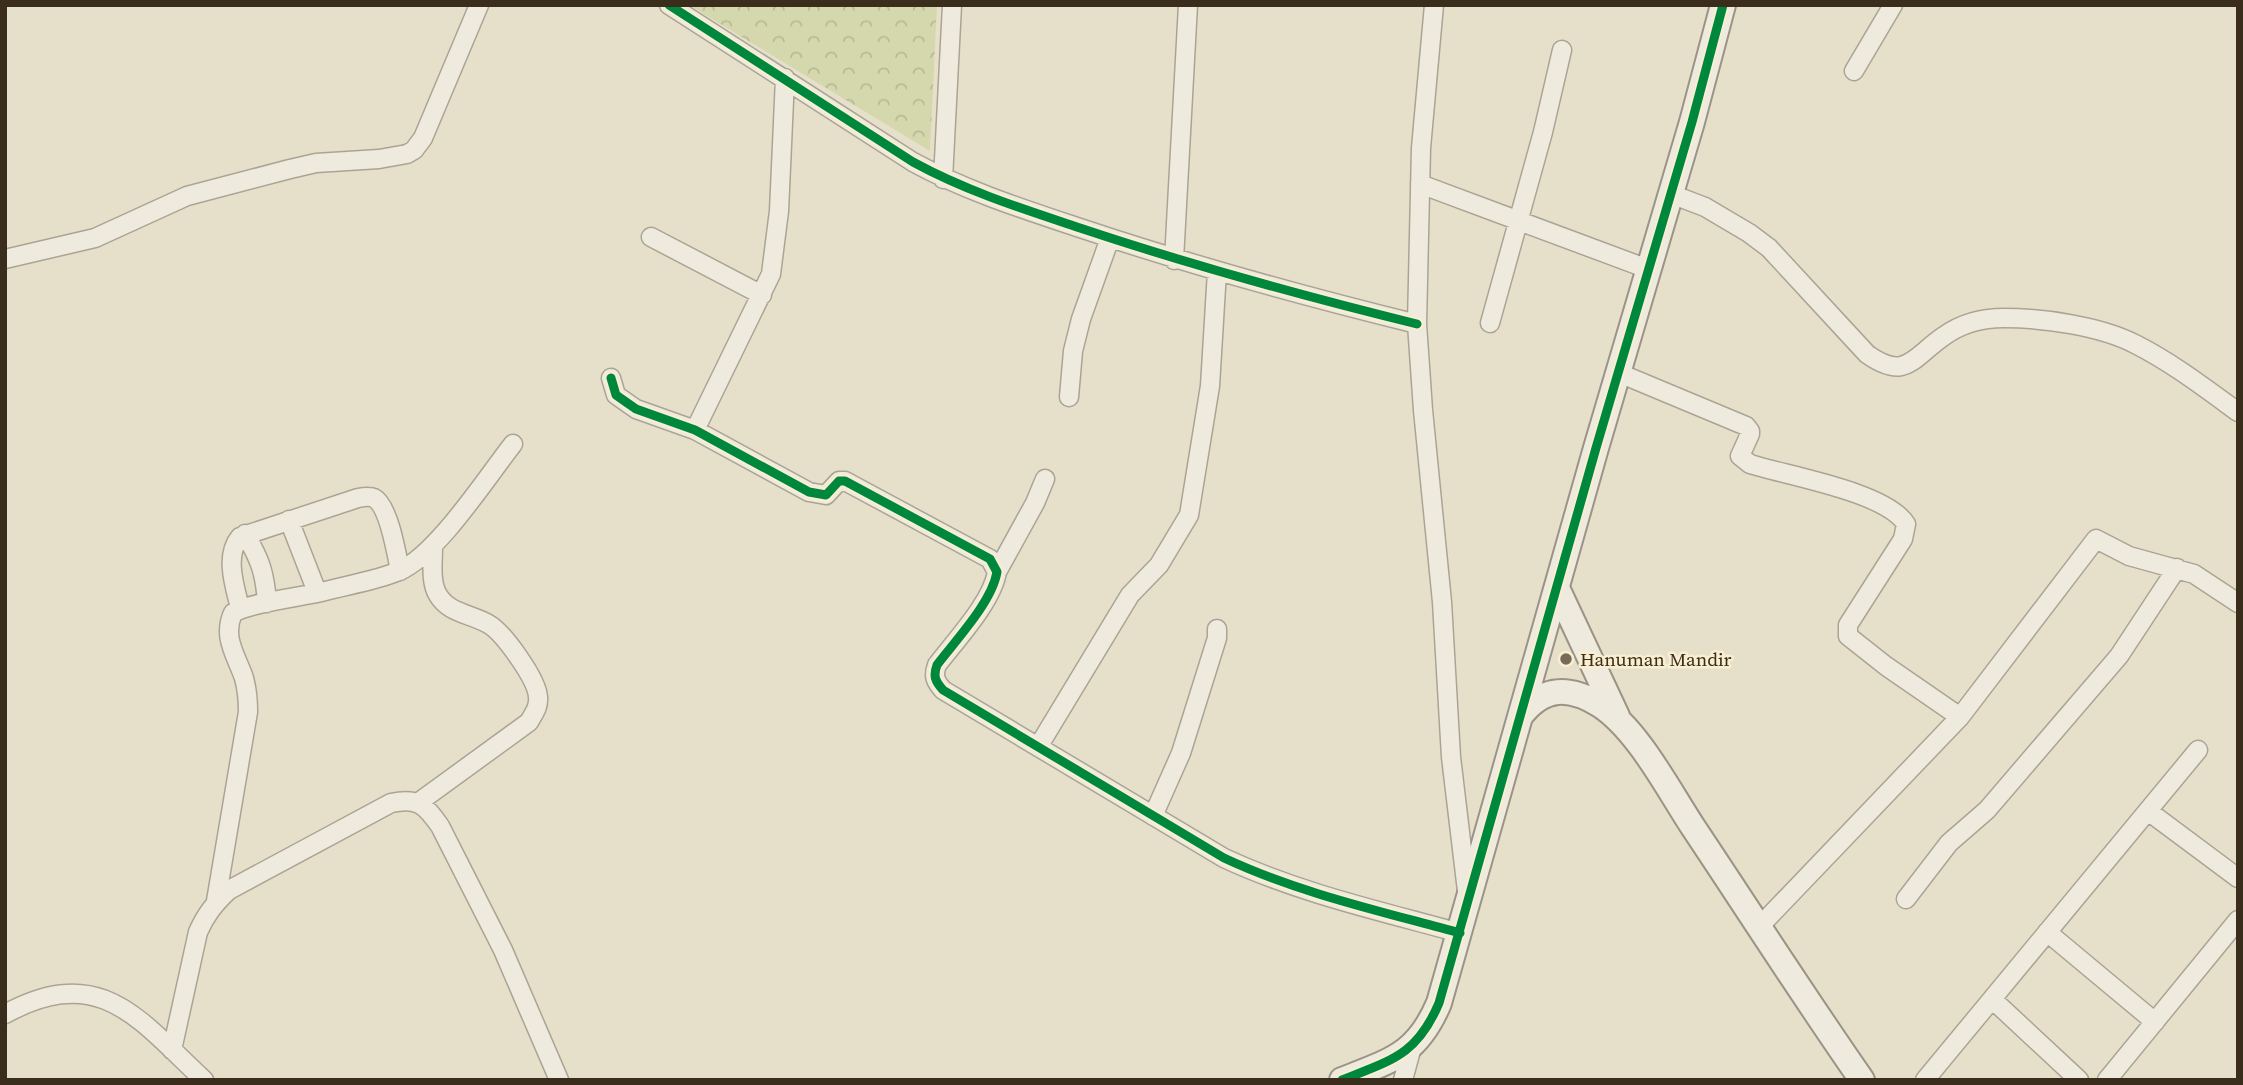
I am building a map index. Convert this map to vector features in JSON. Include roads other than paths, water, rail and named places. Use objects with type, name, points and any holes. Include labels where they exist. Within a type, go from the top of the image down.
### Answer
[{"type":"street","points":[[5,259],[95,239],[187,196],[317,163],[398,156],[414,150],[423,138],[479,5]]},
{"type":"street","points":[[669,5],[943,179],[996,200],[1174,260],[1417,324]]},
{"type":"street","points":[[943,179],[952,5]]},
{"type":"street","points":[[1174,260],[1188,5]]},
{"type":"street","points":[[1434,5],[1421,148],[1417,324],[1442,602],[1451,757],[1468,904]]},
{"type":"street","points":[[1342,1080],[1384,1063],[1412,1047],[1429,1027],[1440,1003],[1723,5]]},
{"type":"street","points":[[1854,71],[1893,5]]},
{"type":"street","points":[[1490,323],[1543,132],[1562,50]]},
{"type":"street","points":[[695,429],[771,274],[776,239],[785,78]]},
{"type":"street","points":[[1420,184],[1648,269]]},
{"type":"street","points":[[1671,194],[1705,207],[1769,248],[1867,354],[1891,367],[1909,364],[1943,336],[1965,324],[1984,319],[2037,320],[2086,328],[2134,343],[2203,386],[2238,412]]},
{"type":"street","points":[[651,237],[762,295]]},
{"type":"street","points":[[1069,397],[1073,351],[1081,319],[1110,238]]},
{"type":"street","points":[[1038,747],[1130,595],[1159,565],[1189,515],[1210,386],[1217,271]]},
{"type":"street","points":[[1619,373],[1746,426],[1750,434],[1740,456],[1750,464],[1868,497],[1902,517],[1906,524],[1903,539],[1848,625],[1848,636],[1960,717]]},
{"type":"street","points":[[611,378],[616,394],[623,402],[636,409],[695,429],[809,492],[826,495],[839,481],[848,482],[982,553],[995,565],[997,572]]},
{"type":"street","points":[[216,901],[248,712],[248,694],[244,678],[228,634],[233,613],[240,608],[317,593],[400,571],[416,562],[433,547],[513,444]]},
{"type":"street","points":[[1045,479],[981,606],[937,665],[934,674],[936,682],[943,690],[1224,858],[1261,875],[1329,897],[1460,933]]},
{"type":"street","points":[[240,608],[233,576],[233,551],[236,542],[245,534],[358,498],[374,498],[379,502],[391,531],[400,571]]},
{"type":"street","points":[[289,520],[317,593]]},
{"type":"street","points":[[245,534],[261,564],[267,603]]},
{"type":"street","points":[[1759,927],[1960,717],[2096,539],[2129,556],[2176,568],[2204,580],[2238,603]]},
{"type":"street","points":[[419,803],[529,722],[537,709],[538,695],[534,682],[502,635],[489,624],[445,604],[437,594],[433,580],[433,547]]},
{"type":"street","points":[[1906,899],[1949,843],[1987,810],[2119,656],[2158,600],[2176,568]]},
{"type":"street","points":[[1557,588],[1621,723],[1653,766],[1862,1080]]},
{"type":"street","points":[[1153,816],[1181,753],[1217,638],[1217,629]]},
{"type":"street","points":[[1520,716],[1539,696],[1554,692],[1571,692],[1602,707],[1621,723]]},
{"type":"street","points":[[1925,1080],[2199,750]]},
{"type":"street","points":[[172,1050],[198,932],[216,901],[229,890],[391,803],[405,800],[419,803],[440,826],[503,950],[559,1080]]},
{"type":"street","points":[[2148,811],[2238,878]]},
{"type":"street","points":[[2107,1080],[2238,920]]},
{"type":"street","points":[[2048,932],[2155,1022]]},
{"type":"street","points":[[5,1014],[22,1005],[71,993],[89,994],[114,1002],[131,1012],[172,1050],[188,1073],[204,1080]]},
{"type":"street","points":[[1992,999],[2079,1080]]},
{"type":"street","points":[[1403,1080],[1412,1047]]},
{"type":"place","name":"Hanuman Mandir","points":[[1566,659]]}]
